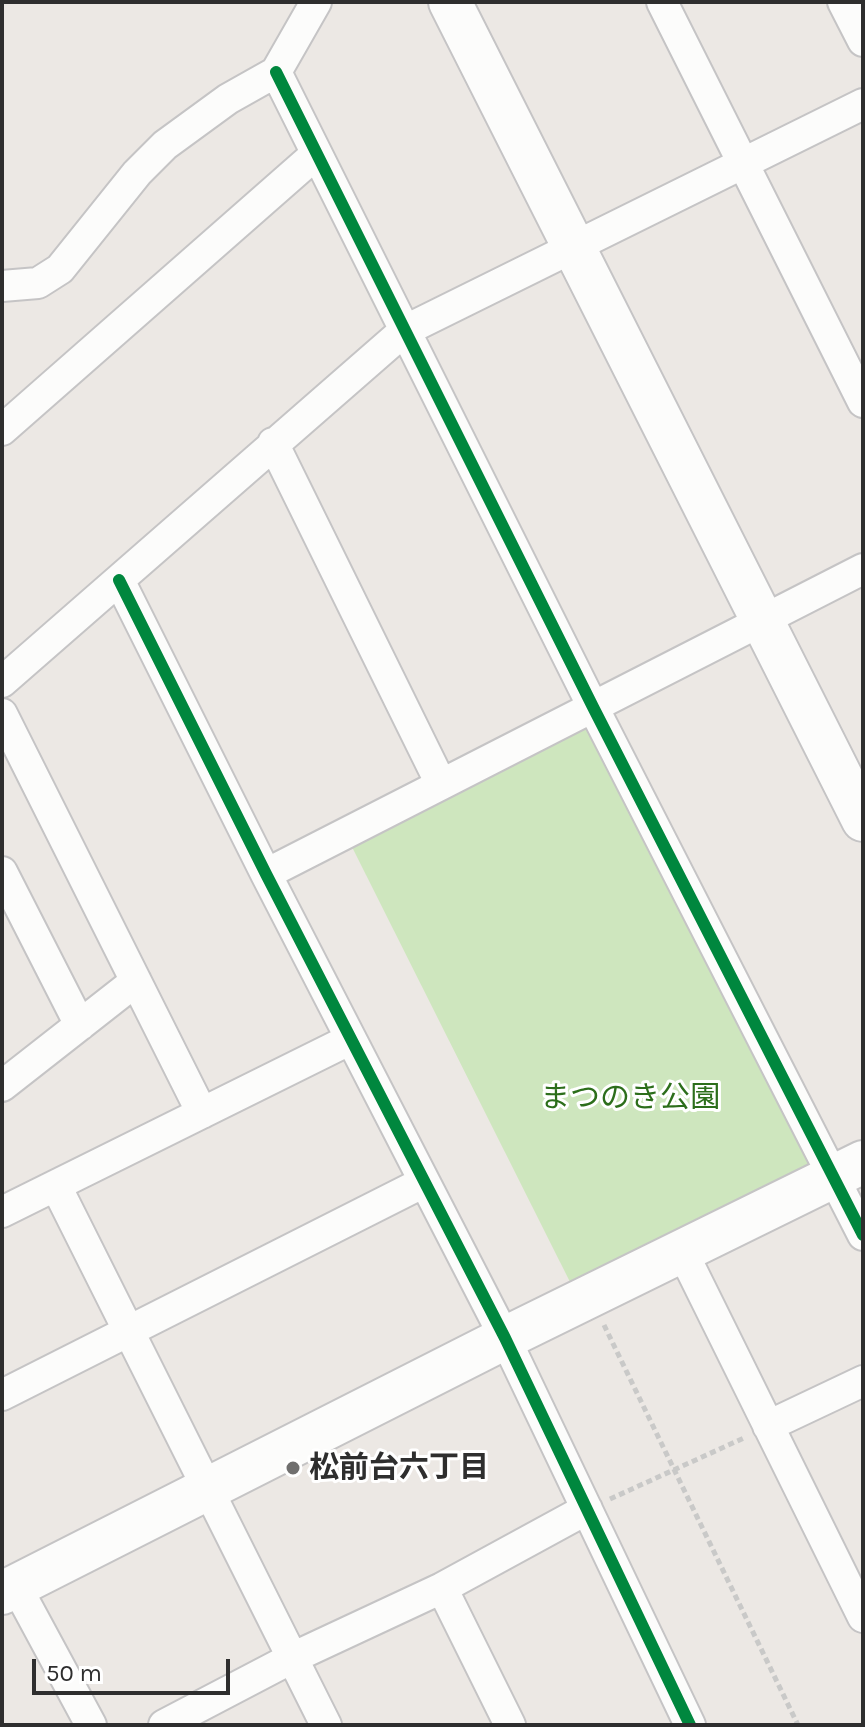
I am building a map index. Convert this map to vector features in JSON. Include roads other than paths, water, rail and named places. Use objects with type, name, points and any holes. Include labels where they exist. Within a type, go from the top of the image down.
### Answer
[{"type":"street","points":[[2,286],[38,283],[60,269],[137,173],[165,145],[228,99],[276,72],[316,2]]},
{"type":"street","points":[[450,2],[863,820]]},
{"type":"street","points":[[662,2],[863,402]]},
{"type":"street","points":[[843,2],[863,41]]},
{"type":"street","points":[[276,72],[593,707],[849,1169],[863,1235]]},
{"type":"street","points":[[2,682],[404,331],[863,104]]},
{"type":"street","points":[[2,430],[315,155]]},
{"type":"street","points":[[273,443],[441,784]]},
{"type":"street","points":[[266,874],[863,569]]},
{"type":"street","points":[[119,580],[266,874],[505,1338],[690,1725]]},
{"type":"street","points":[[2,714],[202,1113]]},
{"type":"street","points":[[2,872],[80,1025]]},
{"type":"street","points":[[2,1086],[136,981]]},
{"type":"street","points":[[2,1212],[351,1039]]},
{"type":"street","points":[[91,1725],[9,1590],[505,1338],[849,1169]]},
{"type":"street","points":[[2,1395],[424,1182]]},
{"type":"street","points":[[56,1186],[326,1725]]},
{"type":"street","points":[[682,1251],[863,1617]]},
{"type":"street","points":[[768,1426],[863,1381]]},
{"type":"street","points":[[164,1725],[292,1658],[442,1588],[587,1509]]},
{"type":"street","points":[[442,1588],[510,1725]]},
{"type":"place","name":"松前台六丁目","points":[[293,1468]]},
{"type":"park label","name":"まつのき公園","points":[[630,1098]]}]
